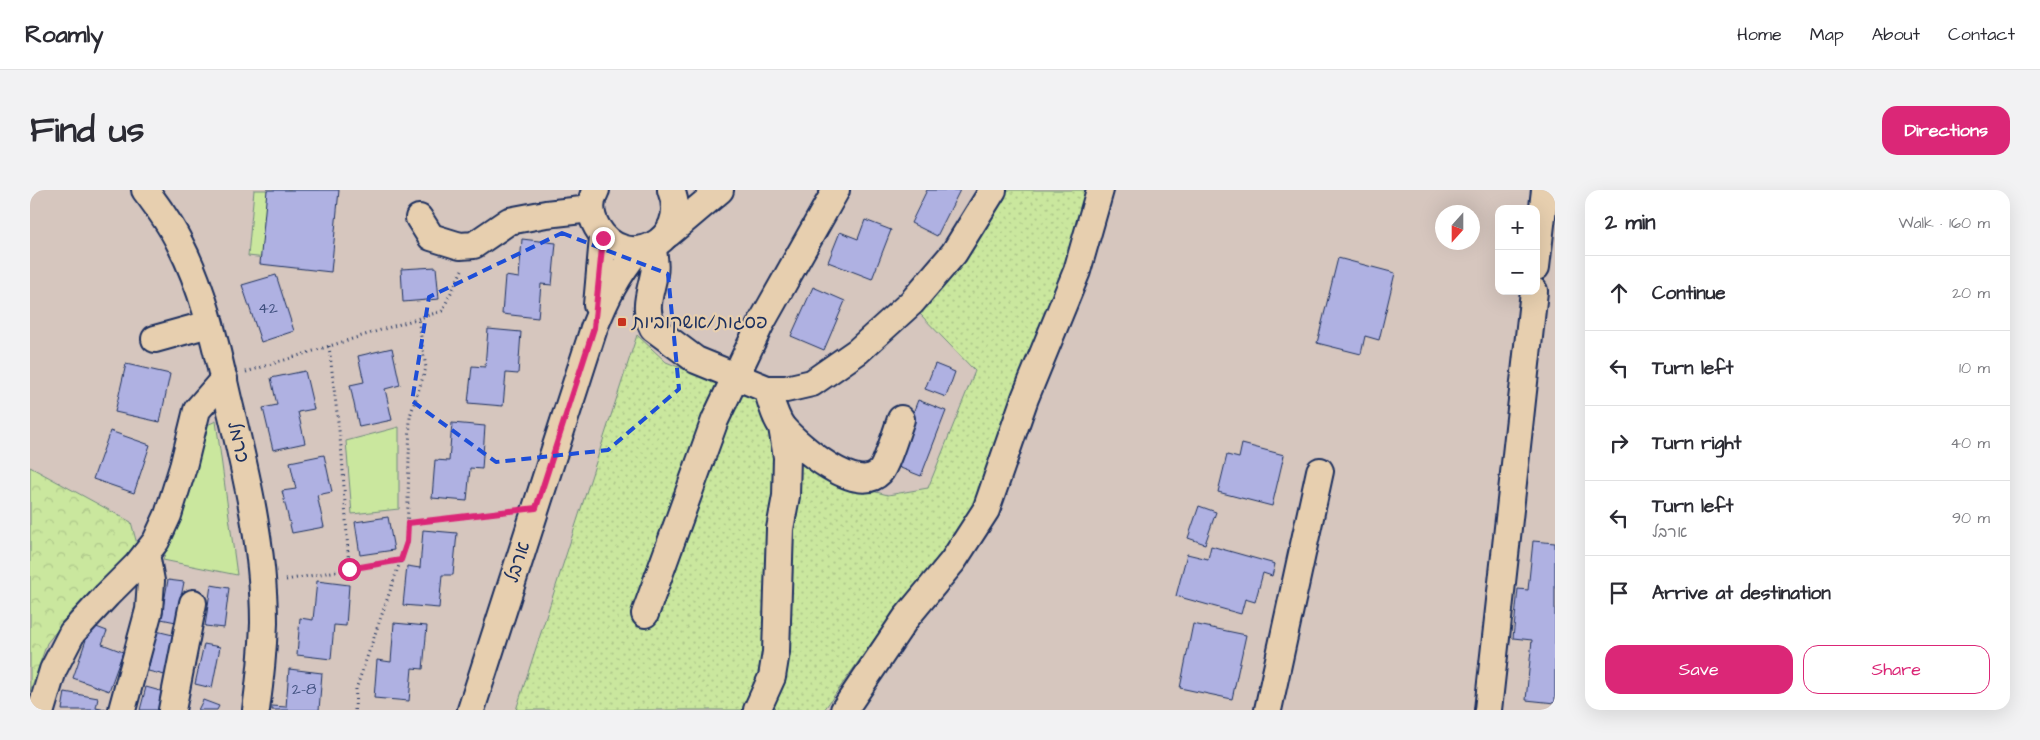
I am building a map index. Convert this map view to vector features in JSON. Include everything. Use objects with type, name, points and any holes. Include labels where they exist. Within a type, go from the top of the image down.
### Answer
[{"type":"street","name":"כרמל","points":[[145,190],[164,216],[180,244],[198,286],[224,379],[242,456],[262,584],[264,623],[256,710]]},
{"type":"street","points":[[652,244],[674,221],[676,212],[675,199],[671,190]]},
{"type":"street","points":[[419,218],[432,237],[460,246],[474,244],[509,221],[546,214],[593,196],[593,219],[603,238],[616,246],[652,244],[720,190]]},
{"type":"street","points":[[645,614],[715,420],[760,325],[836,190]]},
{"type":"street","points":[[652,244],[655,272],[647,309],[653,328],[696,360],[767,389],[786,389],[812,383],[865,345],[912,302],[954,253],[993,190]]},
{"type":"street","points":[[844,710],[906,618],[953,561],[986,510],[1025,398],[1078,271],[1100,190]]},
{"type":"street","points":[[1538,250],[1545,190]]},
{"type":"street","name":"ארבל","points":[[594,328],[603,238]]},
{"type":"street","name":"ארבל","points":[[471,710],[594,328],[610,288],[624,267],[652,244]]},
{"type":"street","points":[[1488,710],[1534,295]]},
{"type":"street","points":[[155,339],[209,324]]},
{"type":"street","points":[[41,710],[53,670],[72,633],[107,595],[138,566],[156,540],[168,514],[197,410],[224,379]]},
{"type":"street","points":[[757,710],[772,677],[776,652],[780,529],[786,496],[787,457],[782,427],[767,389]]},
{"type":"street","points":[[782,427],[822,462],[854,479],[869,480],[881,472],[901,419]]},
{"type":"street","points":[[1268,710],[1320,471]]},
{"type":"street","points":[[122,710],[149,610],[151,581],[146,554]]},
{"type":"street","points":[[172,710],[193,603]]},
{"type":"path","points":[[224,379],[442,311],[474,244]]},
{"type":"path","points":[[355,710],[356,688],[407,542],[410,416],[426,368],[418,318]]},
{"type":"path","points":[[329,346],[342,455],[349,569]]},
{"type":"path","points":[[408,523],[536,508]]},
{"type":"path","points":[[262,584],[401,560]]},
{"type":"highlighted area","points":[[562,233],[668,274],[679,389],[608,450],[496,462],[412,401],[429,297]]},
{"type":"green space","points":[[254,190],[319,190],[312,263],[248,256]]},
{"type":"green space","points":[[1005,190],[1086,190],[1068,264],[971,517],[878,634],[824,710],[516,710],[637,335],[666,362],[706,378],[753,391],[844,484],[888,495],[928,488],[975,371],[919,313],[983,233]]},
{"type":"green space","points":[[216,421],[237,575],[163,560],[205,426]]},
{"type":"green space","points":[[399,427],[399,509],[352,514],[346,441]]},
{"type":"green space","points":[[30,467],[131,522],[137,544],[116,571],[68,617],[47,643],[30,692]]},
{"type":"building","points":[[267,190],[339,190],[331,272],[260,264]]},
{"type":"building","points":[[927,190],[960,190],[937,236],[911,223]]},
{"type":"building","points":[[865,220],[891,230],[872,279],[828,262],[840,232],[858,239]]},
{"type":"building","points":[[522,239],[556,243],[552,285],[541,284],[538,318],[502,314],[505,276],[519,278]]},
{"type":"building","points":[[1338,258],[1395,273],[1379,340],[1365,336],[1361,354],[1317,343]]},
{"type":"building","points":[[436,267],[439,299],[403,302],[401,269]]},
{"type":"building","points":[[276,275],[294,331],[261,342],[242,285]]},
{"type":"building","points":[[813,287],[845,301],[824,350],[791,336]]},
{"type":"building","points":[[488,329],[521,332],[518,374],[506,373],[503,406],[468,403],[472,366],[485,367]]},
{"type":"building","points":[[392,348],[400,385],[385,389],[392,420],[359,427],[350,385],[364,382],[358,356]]},
{"type":"building","points":[[126,364],[170,374],[160,422],[115,412]]},
{"type":"building","points":[[935,364],[955,372],[946,397],[925,389]]},
{"type":"building","points":[[305,371],[314,409],[298,412],[305,443],[273,450],[263,408],[277,405],[271,378]]},
{"type":"building","points":[[918,400],[946,411],[921,476],[893,465]]},
{"type":"building","points":[[452,423],[485,426],[482,469],[470,468],[467,501],[432,498],[435,460],[449,461]]},
{"type":"building","points":[[110,431],[150,445],[134,493],[93,479]]},
{"type":"building","points":[[1242,444],[1284,455],[1272,506],[1218,492],[1227,455],[1239,458]]},
{"type":"building","points":[[324,455],[332,492],[317,495],[324,527],[292,533],[282,491],[296,489],[290,462]]},
{"type":"building","points":[[1199,506],[1216,512],[1205,544],[1188,538]]},
{"type":"building","points":[[388,517],[394,550],[360,555],[355,522]]},
{"type":"building","points":[[423,530],[457,533],[453,575],[442,575],[439,608],[403,605],[407,566],[420,568]]},
{"type":"building","points":[[1533,541],[1555,543],[1555,703],[1526,700],[1532,640],[1513,638],[1518,589],[1528,590]]},
{"type":"building","points":[[1211,546],[1275,564],[1272,576],[1263,573],[1255,602],[1245,599],[1241,614],[1176,596],[1187,554],[1208,559]]},
{"type":"building","points":[[168,580],[184,582],[176,622],[161,619]]},
{"type":"building","points":[[317,581],[349,585],[346,626],[334,625],[331,659],[297,655],[300,618],[313,620]]},
{"type":"building","points":[[211,585],[229,588],[224,628],[205,626]]},
{"type":"building","points":[[394,623],[427,626],[423,669],[412,668],[409,701],[374,698],[377,660],[391,662]]},
{"type":"building","points":[[1193,624],[1246,635],[1232,699],[1180,688]]},
{"type":"building","points":[[91,625],[107,631],[102,644],[123,652],[109,691],[73,678]]},
{"type":"building","points":[[156,631],[173,635],[165,675],[148,671]]},
{"type":"building","points":[[204,644],[220,647],[212,688],[195,684]]},
{"type":"building","points":[[289,669],[322,673],[319,710],[272,710],[272,706],[286,707]]},
{"type":"building","points":[[146,687],[164,692],[159,710],[140,710]]},
{"type":"building","points":[[65,692],[98,698],[96,708],[106,710],[62,710]]},
{"type":"building","points":[[203,700],[219,706],[217,710],[198,710]]},
{"type":"place","name":"פסגות/אשקוביות","points":[[622,322]]},
{"type":"route","points":[[349,569],[401,560],[407,542],[408,523],[536,508],[594,328],[603,238]]}]
